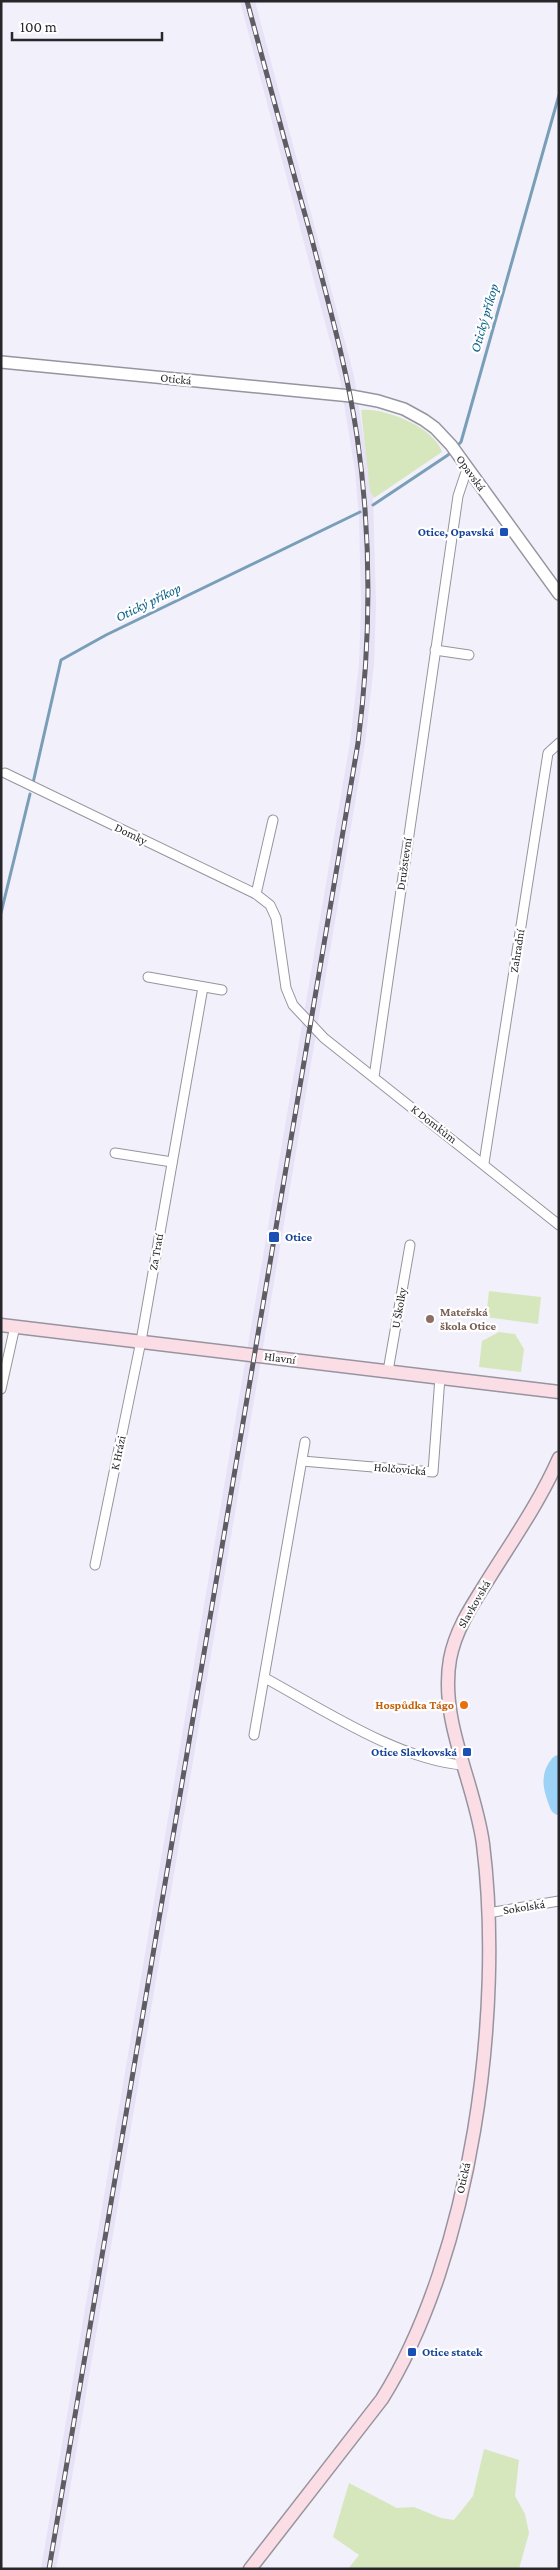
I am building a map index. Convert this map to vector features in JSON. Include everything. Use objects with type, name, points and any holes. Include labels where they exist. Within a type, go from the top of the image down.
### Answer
[{"type":"main road","name":"Hlavní","points":[[1,1325],[559,1392]]},
{"type":"main road","name":"Slavkovská","points":[[480,1823],[448,1699],[449,1670],[453,1646],[466,1615],[515,1536],[559,1458]]},
{"type":"main road","name":"Otická","points":[[250,2569],[382,2399],[397,2374],[417,2332],[441,2264],[466,2168],[480,2094],[487,2002],[488,1913],[480,1823]]},
{"type":"street","name":"Otická","points":[[1,362],[350,396]]},
{"type":"street","name":"Opavská","points":[[350,396],[391,404],[416,414],[435,428],[451,445],[559,594]]},
{"type":"street","name":"Družstevní","points":[[374,1077],[458,496],[467,469]]},
{"type":"street","points":[[435,650],[469,655]]},
{"type":"street","name":"Zahradní","points":[[484,1164],[548,753],[559,743]]},
{"type":"street","name":"Domky","points":[[5,773],[256,894],[270,905],[276,918],[286,988],[293,1005],[311,1023]]},
{"type":"street","points":[[256,894],[273,820]]},
{"type":"street","points":[[148,978],[222,990]]},
{"type":"street","name":"Za Tratí","points":[[141,1341],[203,987]]},
{"type":"street","name":"K Domkům","points":[[311,1023],[324,1038],[559,1225]]},
{"type":"street","points":[[115,1153],[172,1162]]},
{"type":"street","name":"U Školky","points":[[388,1372],[410,1245]]},
{"type":"street","points":[[1,1389],[15,1326]]},
{"type":"street","name":"K Hrázi","points":[[95,1565],[141,1341]]},
{"type":"street","name":"Holčovická","points":[[302,1461],[433,1472],[440,1377]]},
{"type":"street","points":[[254,1735],[306,1442]]},
{"type":"street","points":[[265,1678],[353,1726],[424,1759],[464,1765]]},
{"type":"street","name":"Sokolská","points":[[488,1913],[559,1902]]},
{"type":"shaded area","points":[[240,1],[255,1],[354,376],[373,497],[376,604],[374,665],[365,744],[61,2542],[56,2569],[41,2569],[350,742],[359,664],[361,603],[359,516],[355,471],[340,379]]},
{"type":"green space","points":[[361,410],[383,412],[419,427],[437,443],[442,452],[374,498],[370,491]]},
{"type":"green space","points":[[489,1291],[541,1297],[538,1324],[486,1317]]},
{"type":"green space","points":[[499,1332],[515,1334],[524,1349],[521,1372],[479,1367],[482,1341]]},
{"type":"green space","points":[[484,2449],[519,2460],[515,2496],[525,2514],[529,2533],[519,2569],[348,2569],[359,2555],[333,2537],[349,2483],[397,2508],[414,2507],[441,2518],[454,2520],[473,2496]]},
{"type":"waterway","name":"Otický příkop","points":[[373,505],[448,455],[461,442],[559,95]]},
{"type":"waterway","name":"Otický příkop","points":[[33,783],[61,660],[106,635],[360,512]]},
{"type":"waterway","name":"Otický příkop","points":[[1,913],[30,794]]},
{"type":"waterway","points":[[559,1764],[553,1779],[553,1790],[559,1806]]},
{"type":"railway","points":[[49,2569],[358,743],[362,705],[367,628],[367,552],[362,475],[353,411],[343,360],[311,236],[247,1]]},
{"type":"place","name":"Otice, Opavská","points":[[504,532]]},
{"type":"place","name":"Otice","points":[[274,1237]]},
{"type":"place","name":"Mateřská škola Otice","points":[[430,1319]]},
{"type":"place","name":"Hospůdka Tágo","points":[[464,1705]]},
{"type":"place","name":"Otice Slavkovská","points":[[467,1752]]},
{"type":"place","name":"Otice statek","points":[[412,2352]]}]
